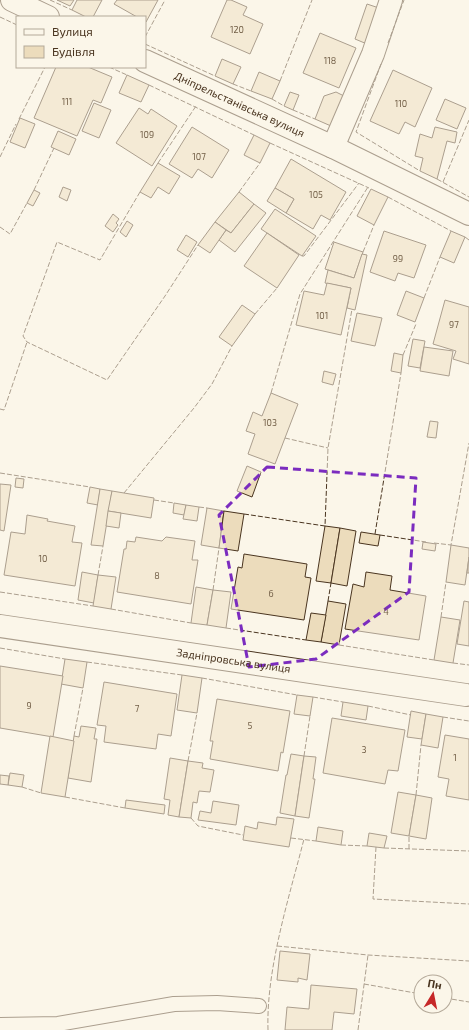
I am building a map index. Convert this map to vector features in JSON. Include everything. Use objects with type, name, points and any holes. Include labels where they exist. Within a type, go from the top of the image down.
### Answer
[{"type":"street","points":[[12,0],[46,16]]},
{"type":"street","points":[[334,147],[373,54],[391,0]]},
{"type":"street","name":"Дніпрельстанівська вулиця","points":[[146,61],[334,147],[469,214]]},
{"type":"street","name":"Задніпровська вулиця","points":[[0,626],[466,695]]},
{"type":"lane","points":[[0,1025],[58,1024],[174,1004],[217,1003],[259,1006]]},
{"type":"highlighted area","points":[[267,467],[416,478],[409,592],[316,659],[249,667],[219,515]]},
{"type":"building","points":[[57,0],[74,0],[70,6]]},
{"type":"building","points":[[77,0],[102,0],[94,16],[84,16],[72,10]]},
{"type":"building","points":[[117,0],[158,0],[146,22],[146,16],[135,16],[114,4]]},
{"type":"building","points":[[227,0],[231,0],[247,7],[243,15],[263,24],[250,54],[211,37]]},
{"type":"building","points":[[367,4],[379,8],[367,44],[355,39]]},
{"type":"building","points":[[320,33],[356,48],[339,88],[303,73]]},
{"type":"building","points":[[222,59],[241,67],[233,84],[215,76]]},
{"type":"building","points":[[56,68],[90,68],[112,77],[101,103],[93,100],[77,136],[34,118]]},
{"type":"building","points":[[393,70],[432,88],[415,127],[405,122],[399,134],[370,121]]},
{"type":"building","points":[[259,72],[280,81],[272,99],[251,91]]},
{"type":"building","points":[[127,75],[149,85],[141,102],[119,93]]},
{"type":"building","points":[[290,92],[299,95],[293,110],[284,106]]},
{"type":"building","points":[[336,92],[344,96],[331,126],[315,119],[324,96]]},
{"type":"building","points":[[445,99],[466,108],[457,129],[436,120]]},
{"type":"building","points":[[94,103],[111,110],[99,138],[82,131]]},
{"type":"building","points":[[139,108],[148,114],[151,109],[177,126],[152,166],[116,143]]},
{"type":"building","points":[[20,118],[35,124],[25,148],[10,142]]},
{"type":"building","points":[[192,127],[229,150],[212,178],[198,169],[192,178],[169,164]]},
{"type":"building","points":[[435,127],[457,132],[455,143],[447,141],[437,179],[420,171],[423,158],[415,156],[420,134],[432,138]]},
{"type":"building","points":[[58,131],[76,139],[69,155],[51,147]]},
{"type":"building","points":[[254,135],[270,143],[260,163],[244,155]]},
{"type":"building","points":[[291,159],[346,192],[330,220],[321,215],[313,229],[286,213],[294,199],[275,188]]},
{"type":"building","points":[[158,163],[180,176],[169,194],[158,187],[151,198],[140,192]]},
{"type":"building","points":[[63,187],[71,190],[67,201],[59,197]]},
{"type":"building","points":[[275,188],[294,199],[286,213],[267,201]]},
{"type":"building","points":[[371,189],[388,197],[374,225],[357,216]]},
{"type":"building","points":[[34,190],[40,193],[33,206],[27,203]]},
{"type":"building","points":[[239,192],[254,204],[231,233],[215,222]]},
{"type":"building","points":[[254,204],[266,213],[235,252],[219,240],[226,230],[231,233]]},
{"type":"building","points":[[275,209],[316,236],[302,256],[261,229]]},
{"type":"building","points":[[113,214],[119,219],[116,223],[118,225],[113,232],[105,226]]},
{"type":"building","points":[[127,221],[133,225],[126,237],[120,232]]},
{"type":"building","points":[[215,222],[226,230],[210,253],[198,245]]},
{"type":"building","points":[[384,231],[426,245],[414,278],[398,273],[395,281],[370,272]]},
{"type":"building","points":[[451,231],[465,237],[454,263],[440,257]]},
{"type":"building","points":[[267,233],[299,255],[277,288],[244,266]]},
{"type":"building","points":[[186,235],[197,242],[188,257],[177,250]]},
{"type":"building","points":[[334,242],[363,252],[354,278],[325,269]]},
{"type":"building","points":[[362,254],[367,255],[355,310],[347,308],[351,288],[325,283],[328,270],[354,278]]},
{"type":"building","points":[[327,283],[351,288],[341,335],[296,325],[304,291],[324,295]]},
{"type":"building","points":[[406,291],[424,298],[415,322],[397,315]]},
{"type":"building","points":[[445,300],[469,307],[469,364],[453,359],[456,351],[433,344]]},
{"type":"building","points":[[242,305],[255,314],[232,346],[219,337]]},
{"type":"building","points":[[357,313],[382,318],[375,346],[351,341]]},
{"type":"building","points":[[413,339],[425,341],[420,368],[408,366]]},
{"type":"building","points":[[424,347],[453,351],[449,376],[420,371]]},
{"type":"building","points":[[394,353],[403,355],[401,373],[391,371]]},
{"type":"building","points":[[324,371],[336,374],[333,385],[322,382]]},
{"type":"building","points":[[271,393],[298,404],[275,464],[248,454],[255,434],[246,431],[253,412],[262,416]]},
{"type":"building","points":[[430,421],[438,422],[436,438],[427,437]]},
{"type":"building","points":[[247,466],[261,472],[252,497],[237,491]]},
{"type":"building","points":[[16,478],[24,479],[23,488],[15,487]]},
{"type":"building","points":[[0,484],[11,485],[4,531],[0,530]]},
{"type":"building","points":[[90,487],[100,489],[98,505],[87,503]]},
{"type":"building","points":[[100,489],[112,491],[103,546],[91,545]]},
{"type":"building","points":[[112,491],[154,498],[151,518],[108,511]]},
{"type":"building","points":[[174,503],[186,505],[184,515],[173,513]]},
{"type":"building","points":[[186,505],[199,507],[197,521],[183,519]]},
{"type":"building","points":[[207,508],[224,511],[219,548],[201,545]]},
{"type":"building","points":[[108,511],[121,513],[119,528],[106,526]]},
{"type":"building","points":[[224,511],[244,514],[238,551],[219,548]]},
{"type":"building","points":[[27,515],[48,519],[47,521],[75,526],[72,542],[82,543],[75,586],[4,575],[11,532],[25,534]]},
{"type":"building","points":[[325,526],[340,528],[331,583],[316,581]]},
{"type":"building","points":[[340,528],[356,531],[347,586],[331,583]]},
{"type":"building","points":[[361,532],[380,535],[378,546],[359,543]]},
{"type":"building","points":[[136,537],[162,541],[166,537],[195,541],[192,560],[198,560],[191,604],[117,592],[124,549],[126,549],[127,541],[135,542]]},
{"type":"building","points":[[423,542],[436,544],[435,551],[422,549]]},
{"type":"building","points":[[451,545],[469,548],[465,585],[446,582]]},
{"type":"building","points":[[244,554],[307,564],[305,577],[311,578],[304,620],[231,609],[238,567],[242,568]]},
{"type":"building","points":[[469,557],[469,573],[467,573]]},
{"type":"building","points":[[82,572],[98,575],[94,603],[78,600]]},
{"type":"building","points":[[366,572],[392,576],[390,590],[426,596],[419,640],[345,629],[353,584],[364,587]]},
{"type":"building","points":[[98,575],[116,577],[111,609],[93,606]]},
{"type":"building","points":[[196,587],[213,590],[207,625],[191,623]]},
{"type":"building","points":[[213,590],[231,592],[226,628],[207,625]]},
{"type":"building","points":[[328,601],[346,604],[339,645],[321,642]]},
{"type":"building","points":[[464,601],[469,602],[469,646],[457,644]]},
{"type":"building","points":[[311,613],[326,615],[321,642],[306,640]]},
{"type":"building","points":[[441,617],[460,620],[453,663],[434,660]]},
{"type":"building","points":[[65,659],[87,662],[83,688],[61,684]]},
{"type":"building","points":[[0,666],[63,676],[53,737],[0,728]]},
{"type":"building","points":[[182,675],[202,678],[197,713],[177,710]]},
{"type":"building","points":[[104,682],[177,694],[171,736],[158,734],[156,749],[104,742],[106,726],[97,725]]},
{"type":"building","points":[[297,695],[313,697],[310,716],[294,714]]},
{"type":"building","points":[[217,699],[290,711],[283,753],[281,752],[278,771],[210,759],[213,741],[210,741]]},
{"type":"building","points":[[343,702],[368,706],[366,720],[341,716]]},
{"type":"building","points":[[411,711],[426,714],[422,739],[407,737]]},
{"type":"building","points":[[426,714],[443,717],[438,748],[421,745]]},
{"type":"building","points":[[332,718],[405,730],[398,771],[388,770],[385,784],[323,773]]},
{"type":"building","points":[[81,726],[96,728],[94,739],[97,739],[91,782],[68,778],[74,736],[79,737]]},
{"type":"building","points":[[445,735],[469,739],[469,800],[446,796],[449,779],[438,777]]},
{"type":"building","points":[[50,736],[74,741],[65,797],[41,793]]},
{"type":"building","points":[[291,754],[304,756],[295,816],[280,813]]},
{"type":"building","points":[[304,756],[316,757],[313,779],[315,779],[309,818],[295,816]]},
{"type":"building","points":[[170,758],[188,761],[179,817],[168,815],[170,800],[164,799]]},
{"type":"building","points":[[188,761],[203,763],[202,768],[214,770],[210,792],[199,791],[197,803],[193,802],[191,818],[179,817]]},
{"type":"building","points":[[10,773],[24,775],[22,787],[8,785]]},
{"type":"building","points":[[0,775],[9,776],[8,785],[0,784]]},
{"type":"building","points":[[398,792],[416,795],[409,836],[391,833]]},
{"type":"building","points":[[416,795],[432,798],[426,839],[409,836]]},
{"type":"building","points":[[126,800],[165,805],[164,814],[125,808]]},
{"type":"building","points":[[213,801],[239,805],[236,825],[198,820],[200,811],[211,813]]},
{"type":"building","points":[[277,817],[294,819],[289,847],[243,840],[245,826],[257,829],[258,822],[276,825]]},
{"type":"building","points":[[318,827],[343,831],[341,845],[316,841]]},
{"type":"building","points":[[369,833],[387,836],[384,848],[367,846]]},
{"type":"building","points":[[280,951],[310,954],[307,980],[298,978],[298,982],[277,980]]},
{"type":"building","points":[[311,985],[357,989],[354,1014],[334,1012],[332,1030],[285,1030],[287,1007],[309,1009]]},
{"type":"fence","points":[[50,0],[72,10]]},
{"type":"fence","points":[[146,35],[165,0]]},
{"type":"fence","points":[[280,81],[312,0]]},
{"type":"fence","points":[[388,43],[404,0]]},
{"type":"fence","points":[[0,17],[16,25]]},
{"type":"fence","points":[[146,44],[215,76]]},
{"type":"fence","points":[[381,64],[356,132],[420,171]]},
{"type":"fence","points":[[19,119],[44,68]]},
{"type":"fence","points":[[111,68],[127,75]]},
{"type":"fence","points":[[233,84],[251,91]]},
{"type":"fence","points":[[149,85],[254,135]]},
{"type":"fence","points":[[272,99],[284,106]]},
{"type":"fence","points":[[158,163],[196,106]]},
{"type":"fence","points":[[293,110],[315,119]]},
{"type":"fence","points":[[443,182],[469,120]]},
{"type":"fence","points":[[0,157],[16,124]]},
{"type":"fence","points":[[270,143],[369,188]]},
{"type":"fence","points":[[34,190],[54,148]]},
{"type":"fence","points":[[239,192],[260,163]]},
{"type":"fence","points":[[437,179],[469,197]]},
{"type":"fence","points":[[302,256],[304,256],[359,183]]},
{"type":"fence","points":[[271,393],[300,294],[368,187]]},
{"type":"fence","points":[[140,192],[100,260],[57,242],[23,336],[27,342],[107,380],[198,245]]},
{"type":"fence","points":[[388,197],[451,231]]},
{"type":"fence","points":[[0,227],[10,234],[27,203]]},
{"type":"fence","points":[[363,252],[374,225]]},
{"type":"fence","points":[[465,237],[469,240]]},
{"type":"fence","points":[[424,298],[440,257]]},
{"type":"fence","points":[[255,314],[277,288]]},
{"type":"fence","points":[[244,514],[325,526],[328,448],[352,309]]},
{"type":"fence","points":[[403,355],[416,324]]},
{"type":"fence","points":[[0,409],[4,410],[27,342]]},
{"type":"fence","points":[[124,493],[212,384],[232,346]]},
{"type":"fence","points":[[375,534],[401,373]]},
{"type":"fence","points":[[285,438],[328,448]]},
{"type":"fence","points":[[434,543],[451,545],[469,443]]},
{"type":"fence","points":[[0,473],[90,487]]},
{"type":"fence","points":[[154,500],[174,503]]},
{"type":"fence","points":[[199,507],[207,508]]},
{"type":"fence","points":[[380,535],[426,542]]},
{"type":"fence","points":[[98,575],[103,546]]},
{"type":"fence","points":[[213,590],[219,548]]},
{"type":"fence","points":[[441,617],[446,582]]},
{"type":"fence","points":[[328,601],[331,583]]},
{"type":"fence","points":[[0,592],[93,606]]},
{"type":"fence","points":[[111,609],[191,623]]},
{"type":"fence","points":[[226,628],[306,640]]},
{"type":"fence","points":[[339,645],[434,660]]},
{"type":"fence","points":[[0,648],[65,659]]},
{"type":"fence","points":[[87,662],[182,675]]},
{"type":"fence","points":[[453,663],[469,665]]},
{"type":"fence","points":[[202,678],[297,695]]},
{"type":"fence","points":[[74,736],[83,688]]},
{"type":"fence","points":[[313,697],[343,702]]},
{"type":"fence","points":[[368,706],[411,715]]},
{"type":"fence","points":[[188,761],[197,713]]},
{"type":"fence","points":[[304,756],[310,716]]},
{"type":"fence","points":[[443,717],[469,721]]},
{"type":"fence","points":[[416,795],[421,745]]},
{"type":"fence","points":[[22,787],[41,793]]},
{"type":"fence","points":[[65,797],[125,808]]},
{"type":"fence","points":[[191,818],[198,826],[243,835]]},
{"type":"fence","points":[[409,836],[409,849]]},
{"type":"fence","points":[[291,838],[316,841]]},
{"type":"fence","points":[[268,1030],[268,1007],[275,958],[285,909],[304,839]]},
{"type":"fence","points":[[341,845],[367,846]]},
{"type":"fence","points":[[376,847],[373,899],[469,904]]},
{"type":"fence","points":[[384,848],[469,851]]},
{"type":"fence","points":[[277,946],[368,955],[469,961]]},
{"type":"fence","points":[[358,1030],[368,955]]},
{"type":"fence","points":[[364,984],[413,993]]},
{"type":"fence","points":[[453,999],[469,1002]]}]
